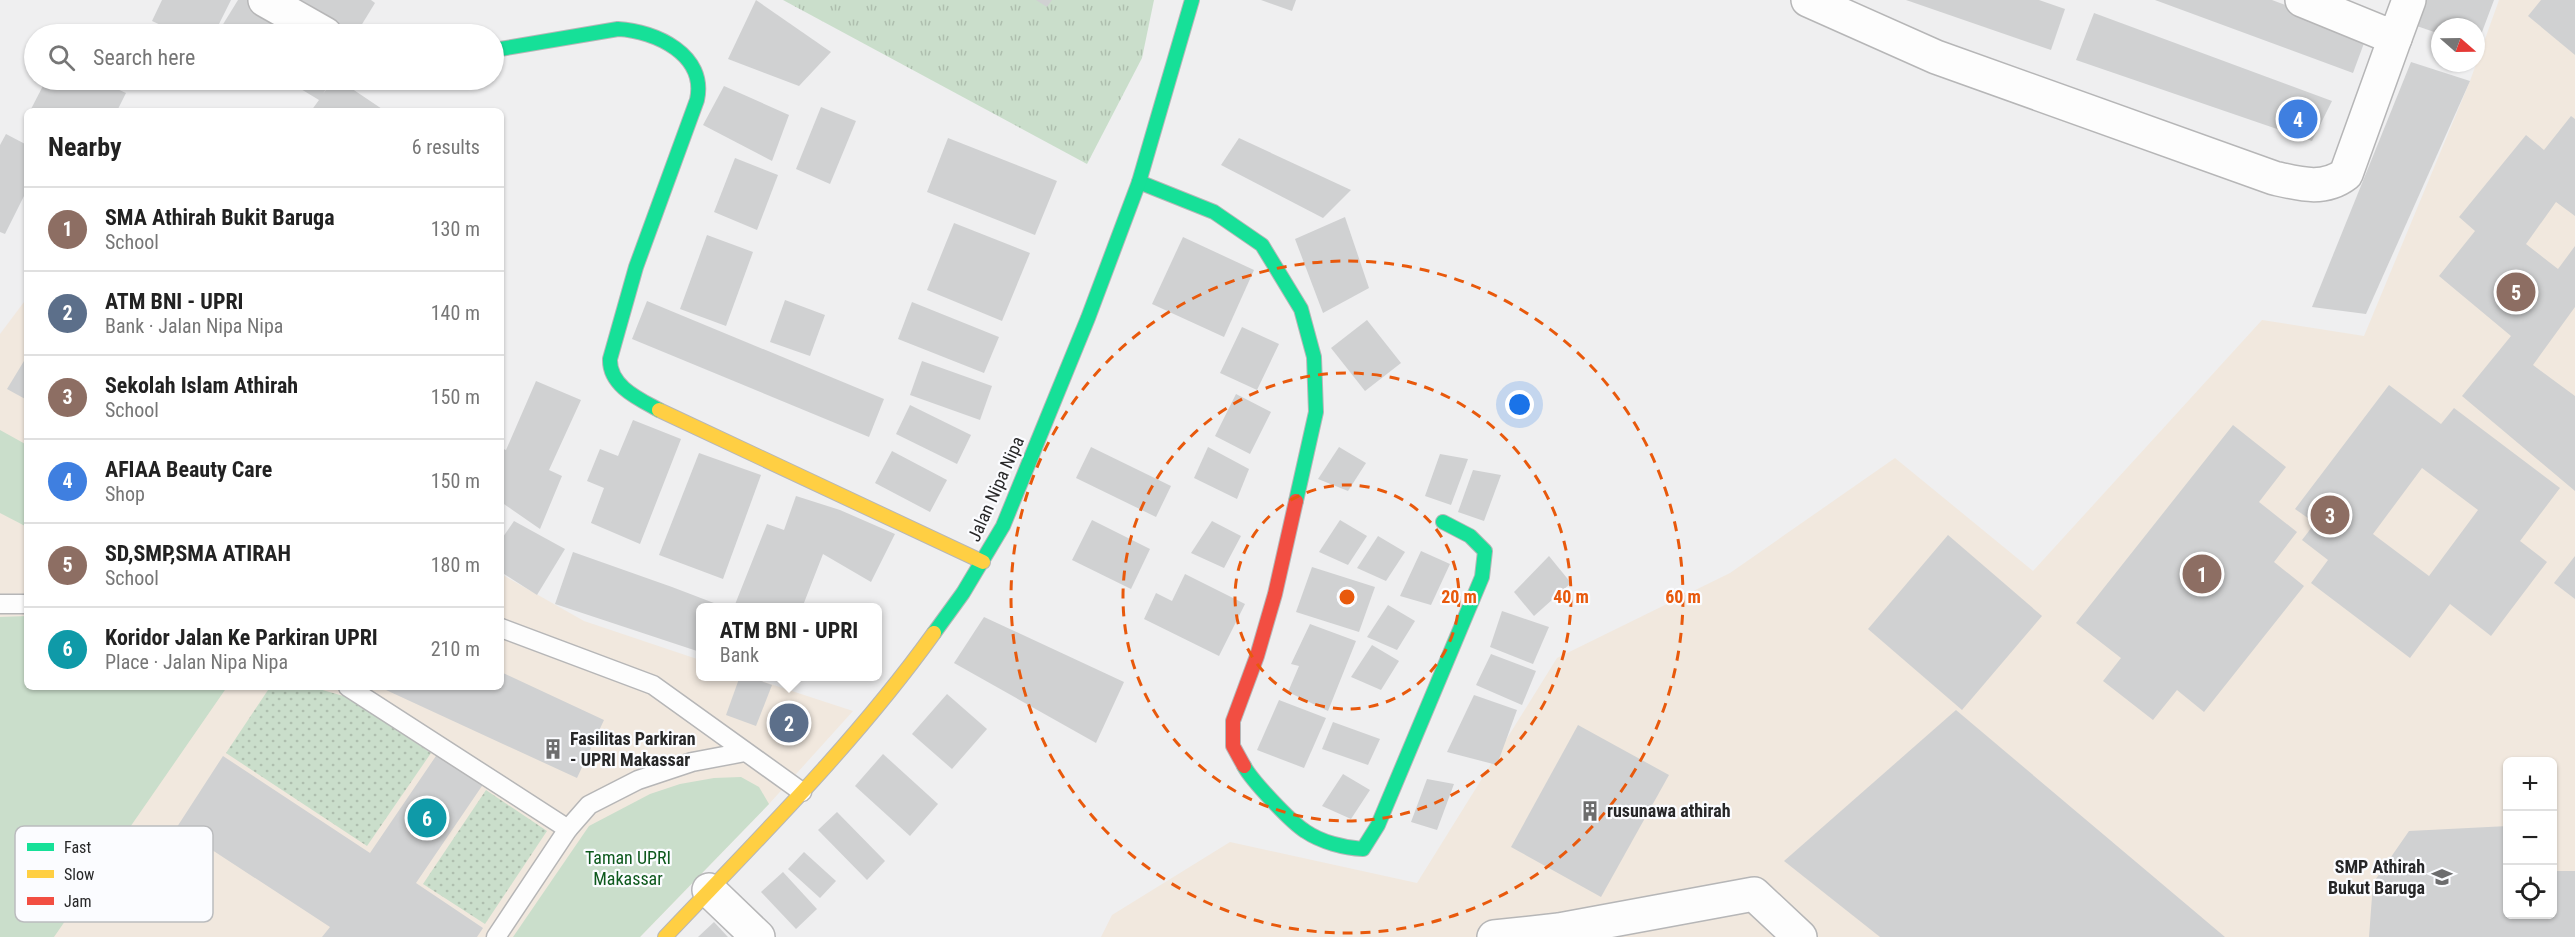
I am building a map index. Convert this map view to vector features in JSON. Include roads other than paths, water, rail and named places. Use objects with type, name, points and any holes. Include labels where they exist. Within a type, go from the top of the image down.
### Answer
[{"type":"street","points":[[265,0],[307,24]]},
{"type":"street","name":"Jalan Nipa Nipa","points":[[664,937],[802,792],[898,682],[983,562],[1020,488],[1139,182],[1192,0]]},
{"type":"street","points":[[1808,0],[1935,57],[2274,178],[2319,186],[2337,181],[2346,174],[2409,0]]},
{"type":"street","points":[[2302,0],[2395,38]]},
{"type":"street","points":[[504,48],[634,28],[681,52],[695,72],[700,85],[697,100],[636,267],[611,351],[608,363],[616,380],[634,395],[698,428],[983,562]]},
{"type":"street","points":[[1139,182],[1214,212],[1262,245],[1301,309],[1314,357],[1316,412],[1275,594],[1257,656],[1233,721],[1233,746],[1250,778],[1305,831],[1346,848],[1363,849],[1378,825],[1482,577],[1485,551],[1470,536],[1443,522]]},
{"type":"street","points":[[709,890],[758,937]]},
{"type":"street","points":[[1494,937],[1559,930],[1754,894],[1800,937]]},
{"type":"lane","points":[[0,604],[24,604]]},
{"type":"lane","points":[[504,629],[653,685],[802,792]]},
{"type":"lane","points":[[353,690],[568,829]]},
{"type":"lane","points":[[496,937],[568,829],[589,805],[638,780],[692,762],[745,752]]},
{"type":"place","name":"AFIAA Beauty Care","points":[[2298,119]]},
{"type":"place","name":"SD,SMP,SMA ATIRAH","points":[[2516,292]]},
{"type":"place","name":"Sekolah Islam Athirah","points":[[2330,515]]},
{"type":"place","name":"SMA Athirah Bukit Baruga","points":[[2202,574]]},
{"type":"place","name":"ATM BNI - UPRI","points":[[789,723]]},
{"type":"place","name":"Fasilitas Parkiran - UPRI Makassar","points":[[553,749]]},
{"type":"place","name":"rusunawa athirah","points":[[1590,811]]},
{"type":"place","name":"Koridor Jalan Ke Parkiran UPRI","points":[[427,818]]},
{"type":"place","name":"SMP Athirah Bukut Baruga","points":[[2442,877]]},
{"type":"park label","name":"Taman UPRI Makassar","points":[[628,868]]}]
